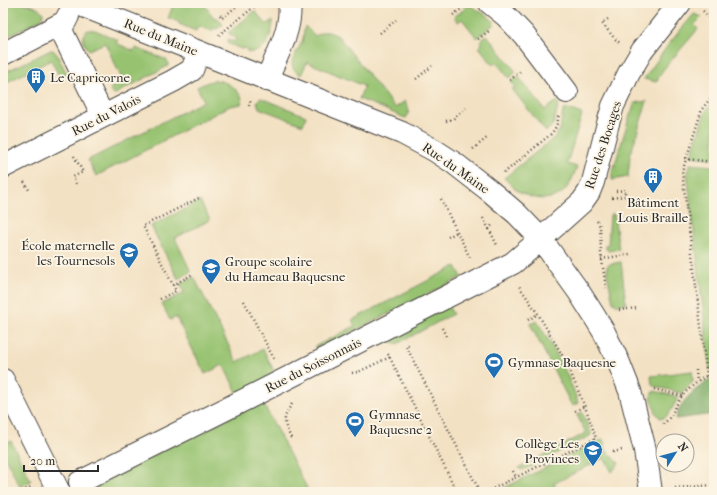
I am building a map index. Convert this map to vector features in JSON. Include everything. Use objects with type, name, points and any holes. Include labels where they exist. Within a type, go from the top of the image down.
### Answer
[{"type":"street","points":[[3,54],[65,22],[73,3]]},
{"type":"street","name":"Rue du Maine","points":[[76,3],[402,134],[434,150],[460,167],[490,191],[517,214],[541,239],[593,314],[619,363],[630,391],[645,450],[661,490]]},
{"type":"street","points":[[266,80],[287,32],[289,18],[288,3]]},
{"type":"street","points":[[490,3],[506,16],[524,35],[564,100]]},
{"type":"street","name":"Rue des Bocages","points":[[541,239],[582,202],[589,192],[614,106],[629,73],[642,51],[680,3]]},
{"type":"street","points":[[59,26],[103,116]]},
{"type":"street","name":"Rue du Valois","points":[[3,167],[192,70],[199,52]]},
{"type":"street","name":"Rue du Soissonnais","points":[[80,482],[124,453],[258,393],[513,263],[541,239]]},
{"type":"street","points":[[3,380],[59,492]]},
{"type":"path","points":[[220,15],[222,18],[241,3]]},
{"type":"path","points":[[216,39],[260,3]]},
{"type":"path","points":[[453,15],[469,3]]},
{"type":"path","points":[[380,33],[396,20]]},
{"type":"path","points":[[416,79],[432,66]]},
{"type":"path","points":[[707,376],[682,172],[702,109],[714,94]]},
{"type":"path","points":[[503,174],[551,134],[558,123],[564,100]]},
{"type":"path","points":[[446,121],[453,119],[466,108]]},
{"type":"path","points":[[471,154],[473,150],[488,137]]},
{"type":"path","points":[[686,159],[714,162]]},
{"type":"path","points":[[77,186],[73,177],[83,172],[79,164]]},
{"type":"path","points":[[607,198],[625,196],[626,190],[615,191]]},
{"type":"path","points":[[160,299],[176,291],[143,226],[199,198]]},
{"type":"path","points":[[441,199],[468,251]]},
{"type":"path","points":[[597,221],[600,226],[601,259],[606,286],[605,292]]},
{"type":"path","points":[[448,237],[457,232]]},
{"type":"path","points":[[601,259],[630,254]]},
{"type":"path","points":[[173,285],[193,274]]},
{"type":"path","points":[[486,492],[596,438],[585,406],[567,364],[538,314],[520,288]]},
{"type":"path","points":[[244,301],[264,340]]},
{"type":"path","points":[[616,310],[637,308]]},
{"type":"path","points":[[528,320],[538,314]]},
{"type":"path","points":[[436,331],[442,328],[446,336]]},
{"type":"path","points":[[378,332],[457,492]]},
{"type":"path","points":[[412,343],[406,346],[480,492]]},
{"type":"path","points":[[350,374],[358,372],[390,357]]},
{"type":"path","points":[[696,370],[697,382]]},
{"type":"path","points":[[661,425],[672,415],[682,396],[697,382],[714,371]]},
{"type":"path","points":[[648,387],[682,396]]},
{"type":"path","points":[[292,440],[284,420],[293,403]]},
{"type":"path","points":[[575,411],[585,406]]},
{"type":"path","points":[[513,471],[516,477]]},
{"type":"path","points":[[661,490],[714,485]]},
{"type":"green space","points":[[3,3],[19,3],[34,6],[43,12],[43,15],[41,19],[3,39]]},
{"type":"green space","points":[[174,3],[203,3],[215,19],[217,17],[223,25],[217,29],[213,28],[212,31],[198,26],[196,31],[179,24],[179,22],[168,18]]},
{"type":"green space","points":[[469,5],[488,16],[494,22],[493,25],[477,38],[462,19],[458,22],[454,17]]},
{"type":"green space","points":[[255,11],[265,23],[268,24],[273,20],[270,37],[263,47],[254,52],[248,52],[245,48],[241,49],[227,43],[228,39],[235,42],[236,38],[228,33]]},
{"type":"green space","points":[[694,14],[702,17],[694,25],[698,29],[663,70],[656,82],[644,79],[668,45]]},
{"type":"green space","points":[[305,26],[315,36],[326,32],[338,36],[395,108],[405,101],[409,111],[407,117],[405,118],[359,99],[364,86],[307,62],[301,75],[296,71],[292,64],[302,42]]},
{"type":"green space","points":[[88,30],[95,30],[118,40],[116,43],[134,51],[136,48],[167,60],[168,66],[115,94],[112,94],[110,90],[112,87],[123,81],[105,43],[89,50],[85,45],[83,37],[85,32]]},
{"type":"green space","points":[[487,35],[516,72],[509,78],[496,62],[493,65],[479,47],[482,44],[480,41]]},
{"type":"green space","points":[[51,50],[56,53],[67,74],[60,78],[51,60],[3,84],[3,73]]},
{"type":"green space","points":[[518,76],[545,110],[557,101],[559,104],[553,125],[546,132],[512,89],[515,87],[511,82]]},
{"type":"green space","points":[[215,80],[223,82],[234,88],[242,98],[241,104],[230,106],[96,176],[88,160],[204,101],[197,87]]},
{"type":"green space","points":[[261,98],[306,116],[303,125],[259,108],[257,102]]},
{"type":"green space","points":[[647,101],[630,156],[628,177],[612,180],[612,174],[635,103]]},
{"type":"green space","points":[[714,101],[714,159],[691,156],[705,112]]},
{"type":"green space","points":[[565,109],[582,114],[567,164],[577,167],[571,182],[561,194],[551,198],[534,198],[521,193],[504,178],[555,137],[560,129],[563,111]]},
{"type":"green space","points":[[690,164],[714,166],[714,367],[710,370],[687,172]]},
{"type":"green space","points":[[200,201],[210,220],[175,238],[191,272],[178,279],[151,226]]},
{"type":"green space","points":[[614,214],[619,249],[608,251],[605,248],[605,245],[608,245],[610,215]]},
{"type":"green space","points":[[621,262],[626,303],[617,305],[613,302],[607,274],[607,266]]},
{"type":"green space","points":[[456,266],[462,277],[326,345],[316,348],[314,347],[355,326],[352,320]]},
{"type":"green space","points":[[194,277],[237,362],[263,349],[276,375],[238,394],[223,365],[205,374],[176,317],[170,320],[162,304],[184,293],[180,284]]},
{"type":"green space","points":[[448,306],[453,314],[395,345],[391,335]]},
{"type":"green space","points":[[537,321],[555,351],[570,382],[578,403],[572,406],[530,324]]},
{"type":"green space","points":[[692,371],[693,382],[681,393],[654,386],[652,384],[651,376]]},
{"type":"green space","points":[[714,377],[714,414],[676,419],[681,405],[690,394]]},
{"type":"green space","points":[[654,391],[679,397],[668,415],[664,418],[660,418],[656,413],[651,397]]},
{"type":"green space","points":[[262,401],[309,492],[99,492],[95,484]]},
{"type":"green space","points":[[582,412],[591,433],[590,436],[523,470],[519,468],[586,433],[577,415]]},
{"type":"green space","points":[[603,439],[606,450],[619,463],[612,472],[604,458],[553,484],[562,491],[561,492],[496,492]]},
{"type":"green space","points":[[11,441],[31,481],[20,487],[3,453],[3,445]]},
{"type":"place","name":"Le Capricorne","points":[[36,94]]},
{"type":"place","name":"Bâtiment Louis Braille","points":[[653,194]]},
{"type":"place","name":"École maternelle les Tournesols","points":[[129,269]]},
{"type":"place","name":"Groupe scolaire du Hameau Baquesne","points":[[211,285]]},
{"type":"place","name":"Gymnase Baquesne","points":[[494,379]]},
{"type":"place","name":"Gymnase Baquesne 2","points":[[355,438]]},
{"type":"place","name":"Collège Les Provinces","points":[[593,467]]}]
